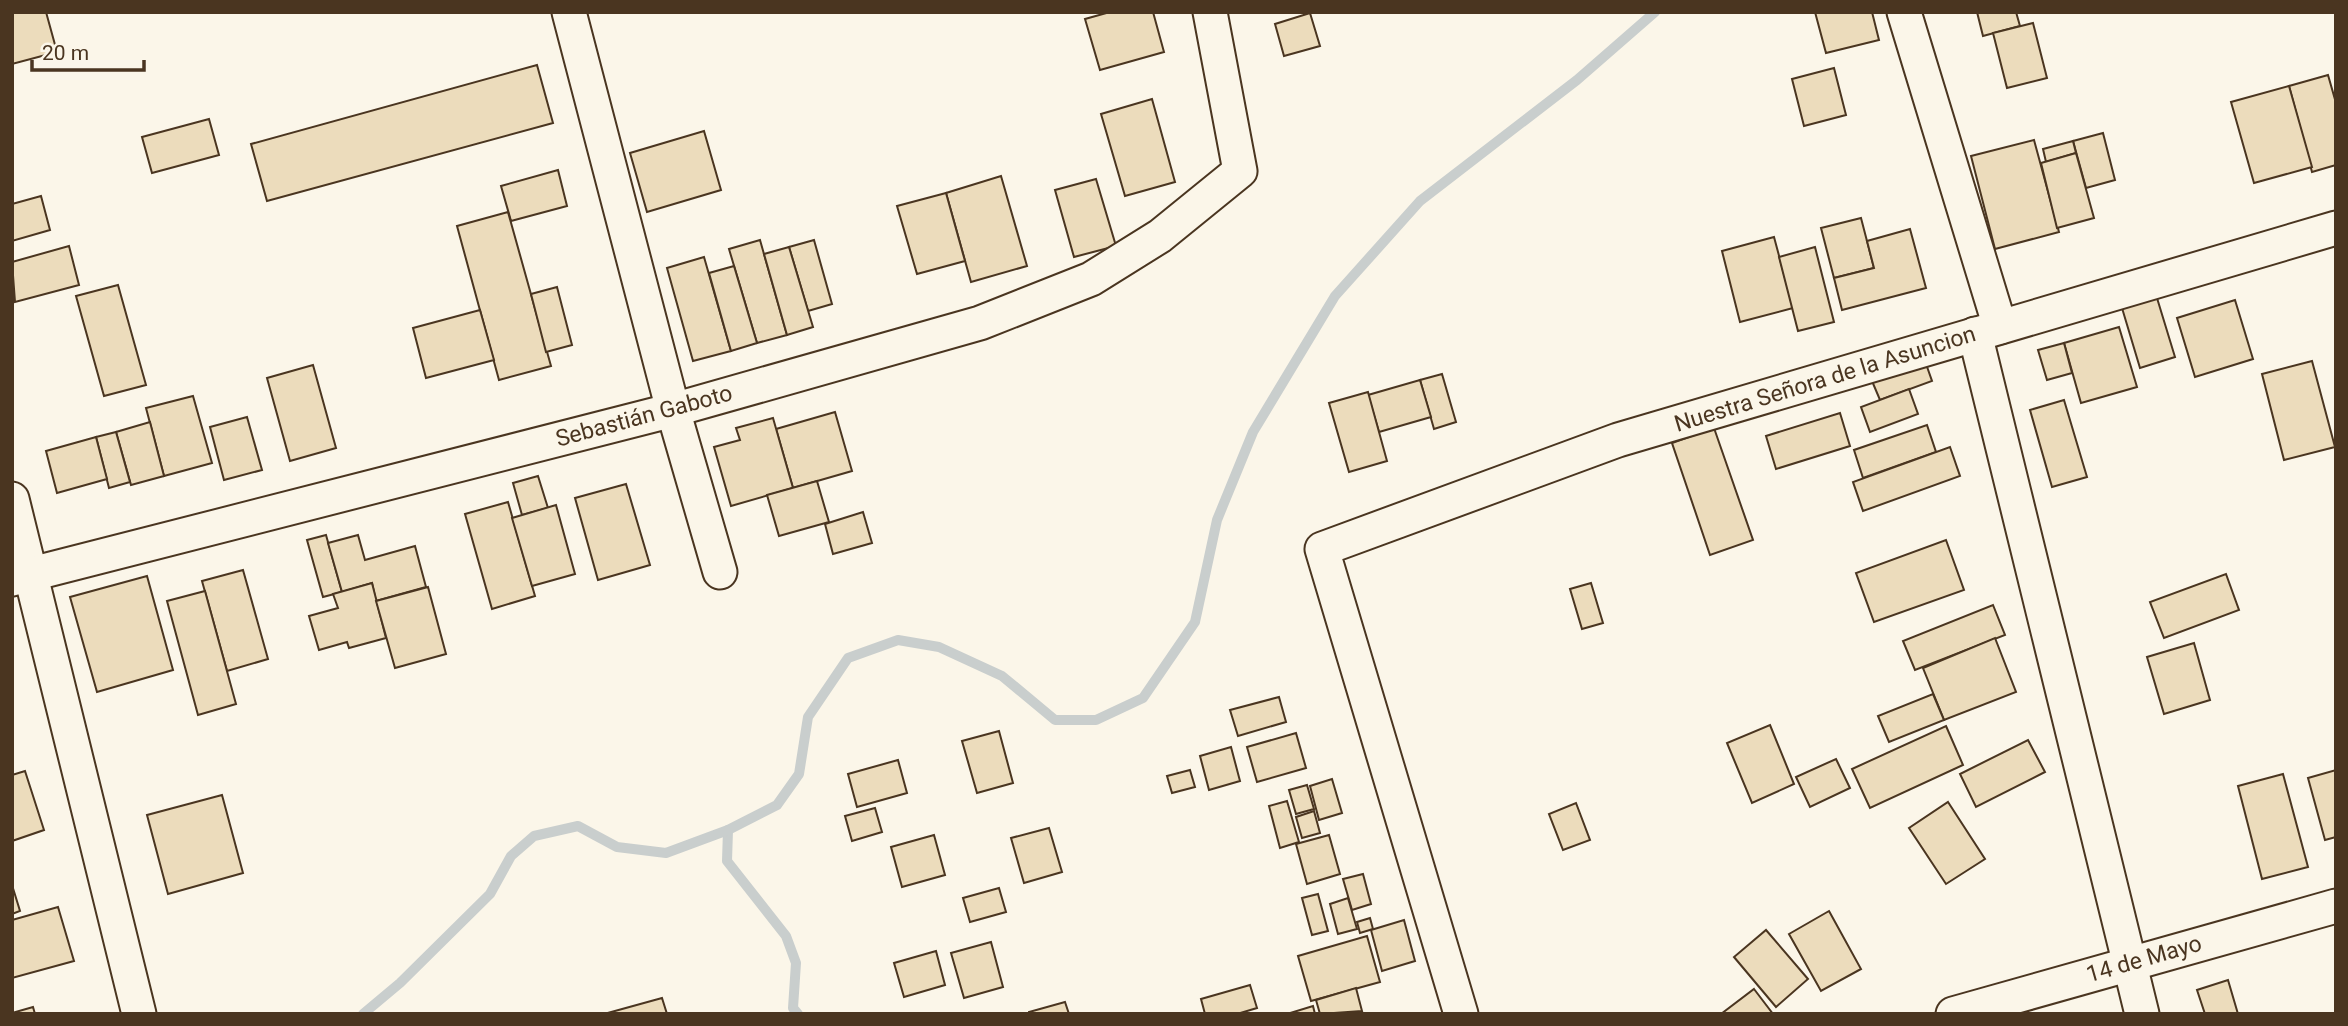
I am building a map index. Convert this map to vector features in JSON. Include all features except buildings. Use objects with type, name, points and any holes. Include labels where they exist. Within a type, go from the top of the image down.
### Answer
[{"type":"street","points":[[569,12],[673,410],[720,572]]},
{"type":"street","name":"Sebastián Gaboto","points":[[23,577],[673,410],[980,323],[1091,279],[1160,236],[1240,171],[1210,12]]},
{"type":"street","points":[[1904,12],[1988,330],[2129,963],[2143,1014]]},
{"type":"street","name":"Nuestra Señora de la Asuncion","points":[[1461,1014],[1322,549],[1618,440],[2336,228]]},
{"type":"street","points":[[12,499],[23,577],[139,1014]]},
{"type":"street","name":"14 de Mayo","points":[[1953,1014],[2336,906]]},
{"type":"waterway","points":[[363,1014],[400,983],[490,894],[511,856],[534,836],[578,826],[617,847],[666,853],[728,830],[777,805],[799,774],[808,717],[848,658],[898,640],[939,647],[1002,676],[1055,720],[1096,720],[1143,698],[1195,622],[1217,520],[1253,432],[1335,296],[1420,201],[1577,80],[1655,12]]},
{"type":"waterway","points":[[728,830],[727,861],[786,936],[796,963],[793,1008],[798,1014]]}]
